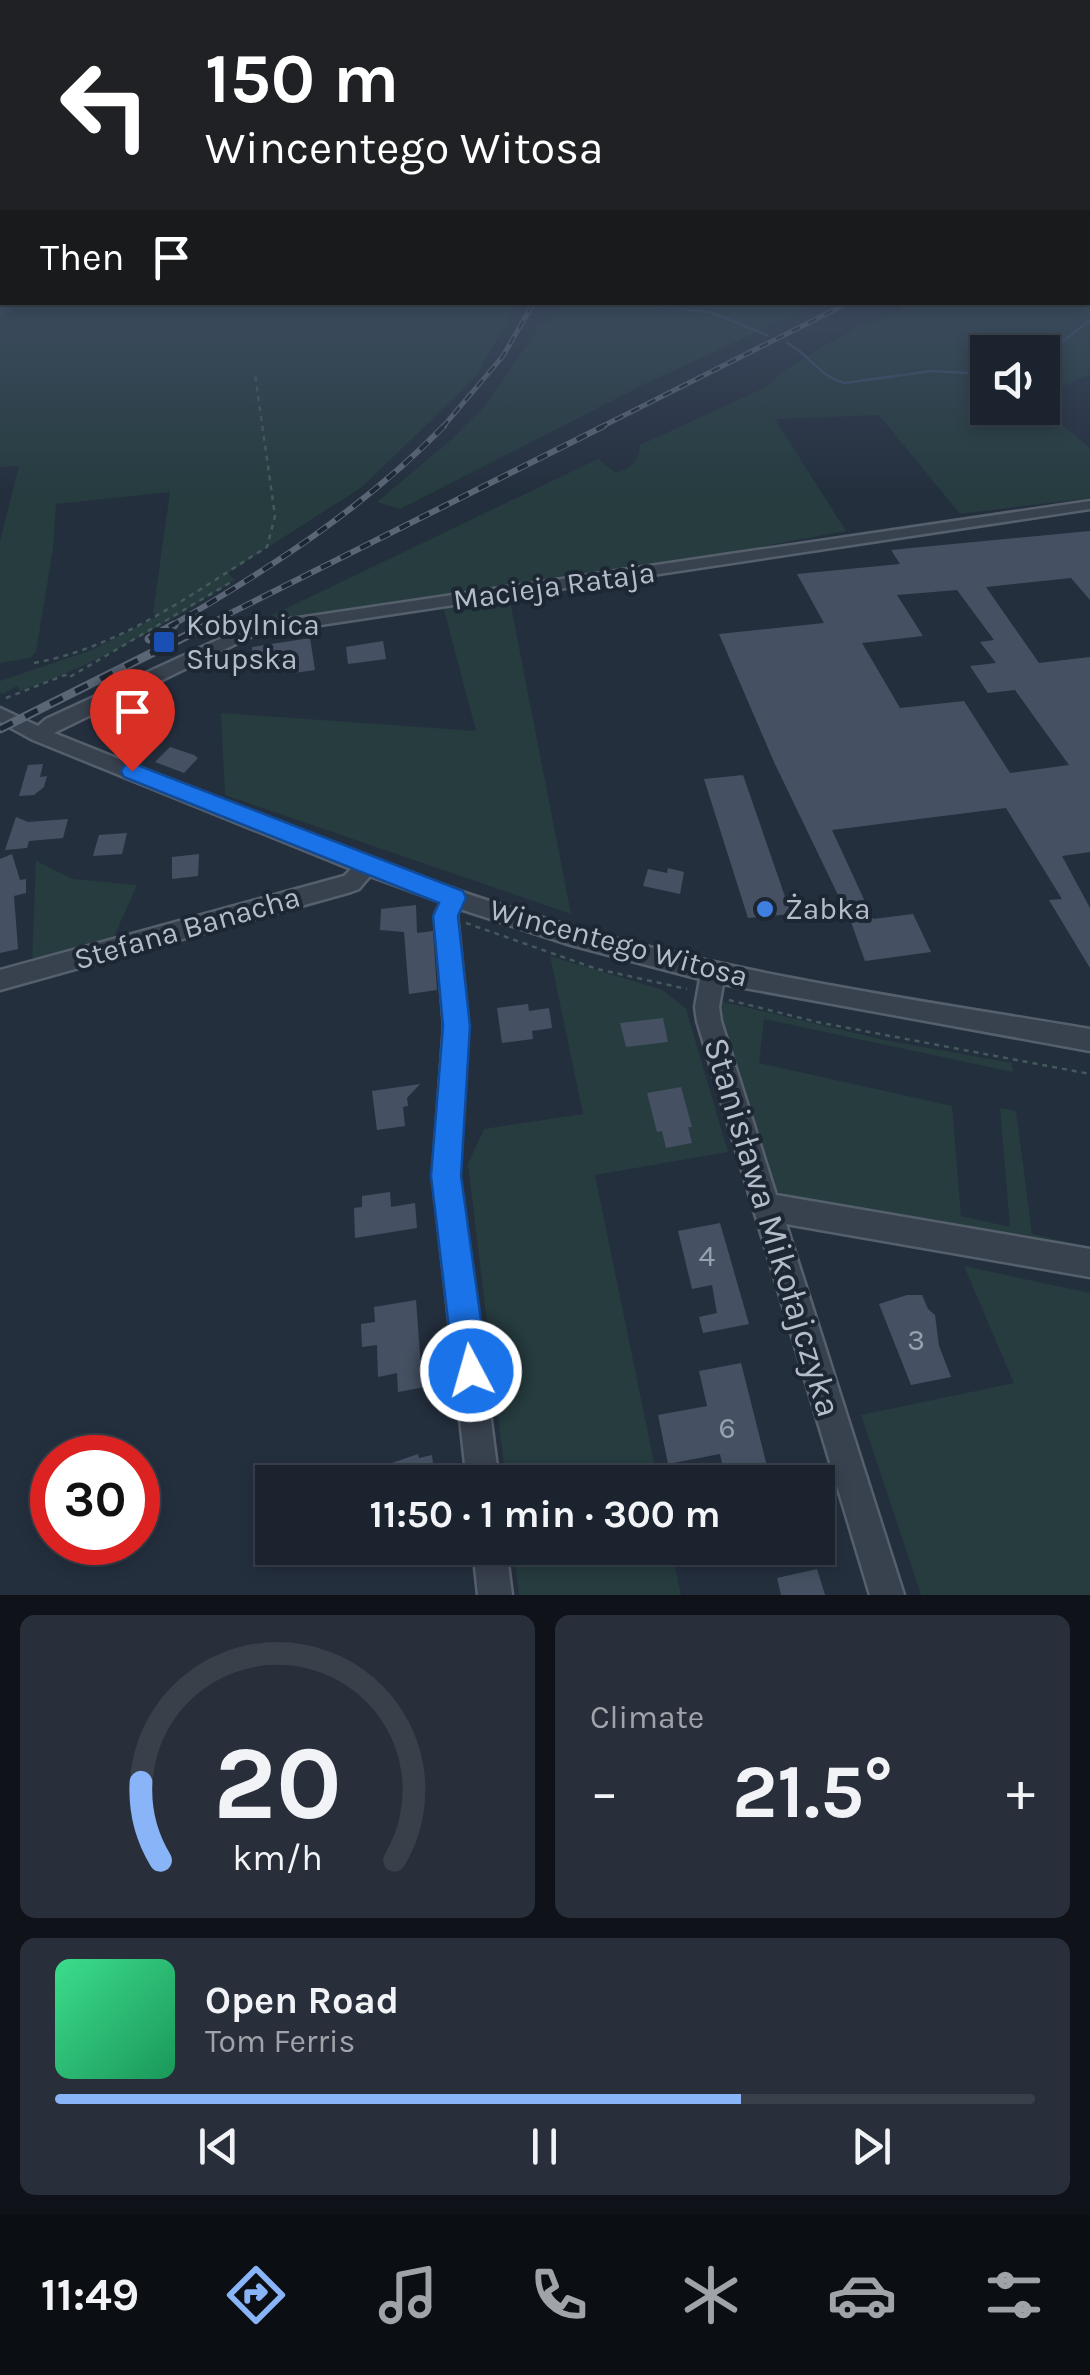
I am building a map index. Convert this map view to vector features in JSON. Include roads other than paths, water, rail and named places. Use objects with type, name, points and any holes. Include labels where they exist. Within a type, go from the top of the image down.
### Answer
[{"type":"street","name":"Macieja Rataja","points":[[40,735],[53,724],[250,630],[1090,505]]},
{"type":"street","name":"Wincentego Witosa","points":[[3,706],[40,735],[454,898],[572,936],[713,972],[1090,1040]]},
{"type":"street","name":"Stefana Banacha","points":[[0,980],[351,882],[368,865]]},
{"type":"street","points":[[454,898],[446,916],[456,1026],[446,1176],[481,1465]]},
{"type":"street","name":"Stanisława Mikołajczyka","points":[[713,972],[707,1007],[709,1021],[887,1595]]},
{"type":"street","points":[[767,1206],[1090,1263]]},
{"type":"street","points":[[492,1565],[496,1595]]},
{"type":"waterway","points":[[789,344],[827,375],[844,383],[931,371],[970,373]]},
{"type":"railway","points":[[442,428],[510,344]]},
{"type":"railway","points":[[599,428],[765,344]]},
{"type":"railway","points":[[203,627],[604,426]]},
{"type":"railway","points":[[169,627],[314,536],[381,484],[442,428]]},
{"type":"railway","points":[[149,639],[174,625]]},
{"type":"railway","points":[[0,729],[208,625]]},
{"type":"place","name":"Kobylnica Słupska","points":[[164,642]]},
{"type":"place","name":"Żabka","points":[[765,909]]}]
